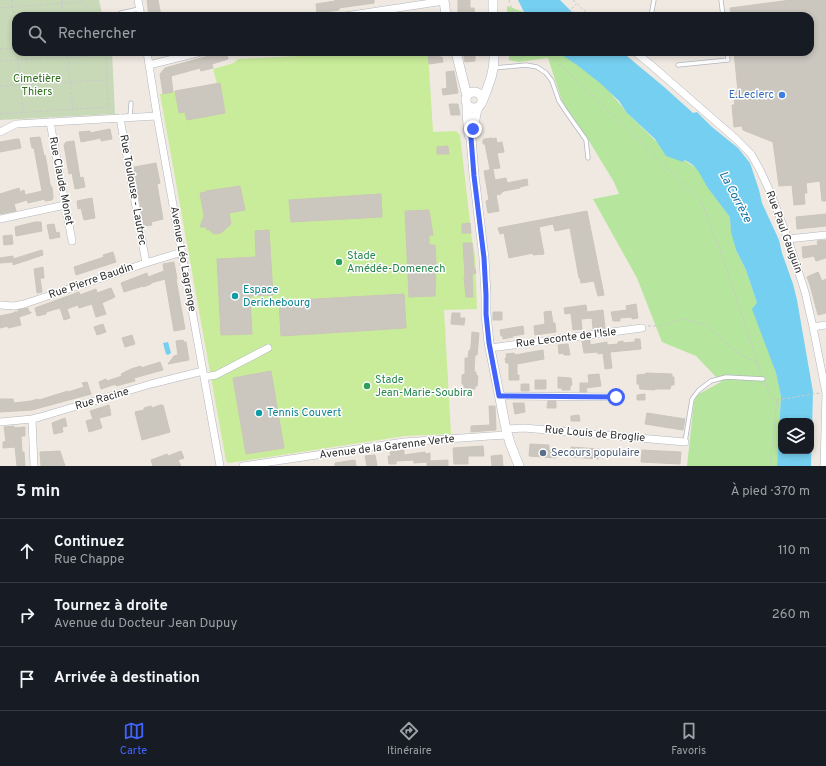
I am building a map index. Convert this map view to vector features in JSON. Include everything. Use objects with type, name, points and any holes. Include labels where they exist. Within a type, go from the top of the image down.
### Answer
[{"type":"street","points":[[138,0],[140,12]]},
{"type":"street","points":[[493,0],[493,12]]},
{"type":"street","points":[[371,12],[444,1],[445,12]]},
{"type":"street","name":"Avenue Léo Lagrange","points":[[148,56],[157,116],[220,466]]},
{"type":"street","points":[[150,65],[186,56]]},
{"type":"street","points":[[457,56],[473,108],[480,105]]},
{"type":"street","points":[[493,56],[485,84],[470,98],[467,113],[484,258],[486,314],[490,348],[506,432],[519,466]]},
{"type":"street","points":[[471,138],[476,113],[491,81],[494,68],[494,56]]},
{"type":"street","name":"Rue Paul Gauguin","points":[[644,56],[751,154],[771,194],[788,239],[805,292],[813,327],[824,393],[824,466]]},
{"type":"street","points":[[470,98],[480,95],[480,105]]},
{"type":"street","points":[[0,132],[16,124],[157,116]]},
{"type":"street","name":"Rue Toulouse - Lautrec","points":[[120,118],[146,263]]},
{"type":"street","name":"Rue Claude Monet","points":[[50,122],[72,241]]},
{"type":"street","points":[[0,219],[65,206]]},
{"type":"street","points":[[788,239],[826,235]]},
{"type":"street","name":"Rue Pierre Baudin","points":[[0,306],[24,304],[182,252]]},
{"type":"street","points":[[813,327],[826,326]]},
{"type":"street","name":"Rue Leconte de l'Isle","points":[[490,348],[642,328]]},
{"type":"street","name":"Rue Racine","points":[[0,422],[32,419],[151,384],[204,374],[216,375],[268,348]]},
{"type":"street","points":[[499,396],[616,397]]},
{"type":"street","points":[[32,419],[34,466]]},
{"type":"street","name":"Rue Louis de Broglie","points":[[506,432],[524,428],[685,442]]},
{"type":"street","name":"Avenue de la Garenne Verte","points":[[243,466],[278,463],[404,442],[490,436],[506,432]]},
{"type":"lane","points":[[652,12],[654,0]]},
{"type":"lane","points":[[722,0],[723,12]]},
{"type":"lane","points":[[678,65],[728,60],[728,56]]},
{"type":"lane","points":[[494,68],[526,65],[537,67],[546,73],[552,81],[559,101],[586,140],[588,158]]},
{"type":"lane","points":[[130,118],[131,102]]},
{"type":"lane","points":[[685,442],[692,399],[699,390],[711,382],[726,378],[763,379]]},
{"type":"path","points":[[12,0],[13,12]]},
{"type":"path","points":[[62,0],[63,12]]},
{"type":"path","points":[[79,0],[91,12]]},
{"type":"path","points":[[509,0],[513,12]]},
{"type":"path","points":[[573,0],[585,12]]},
{"type":"path","points":[[0,8],[81,2]]},
{"type":"path","points":[[569,12],[576,4]]},
{"type":"path","points":[[0,49],[12,48]]},
{"type":"path","points":[[18,56],[23,112]]},
{"type":"path","points":[[0,61],[86,56]]},
{"type":"path","points":[[0,114],[108,107],[106,56]]},
{"type":"path","points":[[510,66],[524,56]]},
{"type":"path","points":[[549,56],[556,61],[654,154],[702,203],[724,261],[763,379],[766,382],[771,398],[777,400],[824,393]]},
{"type":"path","points":[[67,57],[73,109]]},
{"type":"path","points":[[0,86],[107,80]]},
{"type":"path","points":[[642,328],[649,325],[660,326],[682,319],[707,325],[741,355],[758,363]]},
{"type":"path","points":[[770,466],[777,400]]},
{"type":"green space","name":"Cimetière Thiers","points":[[0,0],[99,0],[102,12],[12,12],[12,56],[112,56],[115,114],[0,120]]},
{"type":"green space","points":[[507,6],[523,12],[507,12]]},
{"type":"green space","points":[[297,56],[428,56],[433,132],[456,131],[460,135],[475,255],[477,309],[444,310],[451,434],[405,436],[229,463],[226,461],[160,94],[217,84],[213,69],[234,63],[238,59]]},
{"type":"green space","points":[[509,56],[579,56],[629,115],[658,143],[699,170],[708,187],[729,216],[736,250],[746,270],[757,303],[766,345],[776,373],[781,397],[780,418],[778,418],[777,466],[687,466],[694,402],[697,395],[721,382],[696,356],[662,342],[637,278],[593,199],[619,194],[614,182],[586,136],[563,104],[548,58],[519,62],[509,60]]},
{"type":"water","points":[[518,0],[560,0],[572,12],[524,12]]},
{"type":"water","name":"La Corrèze","points":[[564,56],[627,56],[693,113],[697,112],[712,127],[738,148],[750,163],[762,203],[779,240],[797,300],[813,392],[812,418],[780,418],[781,397],[776,373],[752,309],[757,303],[746,270],[736,250],[731,232],[729,216],[708,188],[696,168],[684,160],[683,162],[666,156],[655,139],[627,113],[619,101],[600,83]]},
{"type":"water","points":[[168,342],[171,353],[168,355],[166,354],[163,343]]},
{"type":"water","points":[[778,449],[778,454],[811,454],[811,466],[777,466]]},
{"type":"building","points":[[147,0],[158,0],[160,12],[148,12]]},
{"type":"building","points":[[374,0],[374,3],[339,8],[339,10],[317,12],[316,4],[335,1]]},
{"type":"building","points":[[458,0],[470,0],[470,8],[474,8],[474,12],[458,12]]},
{"type":"building","name":"E.Leclerc","points":[[791,0],[826,0],[826,201],[822,201],[820,181],[806,183],[807,193],[804,193],[805,204],[794,205],[792,185],[779,186],[773,142],[743,130],[742,126],[734,127],[732,105],[735,105],[733,91],[738,91],[734,56],[814,56],[814,12],[730,12],[730,8]]},
{"type":"building","points":[[208,56],[227,56],[228,59],[212,64],[213,68],[201,71],[200,68],[171,76],[173,92],[163,94],[160,74],[165,68]]},
{"type":"building","points":[[428,56],[442,57],[443,62],[429,64]]},
{"type":"building","points":[[464,56],[475,56],[475,61],[465,62]]},
{"type":"building","points":[[454,71],[458,93],[443,95],[442,89],[447,88],[446,72]]},
{"type":"building","points":[[220,83],[225,113],[187,120],[185,112],[179,113],[175,91]]},
{"type":"building","points":[[449,104],[458,104],[460,115],[451,115]]},
{"type":"building","points":[[110,129],[112,139],[101,141],[101,138],[81,142],[79,132],[90,131],[90,133]]},
{"type":"building","points":[[40,137],[50,184],[52,187],[52,200],[45,201],[45,199],[28,203],[27,200],[14,204],[16,211],[0,214],[0,194],[19,188],[20,192],[24,190],[25,195],[42,191],[34,148],[32,148],[30,138]]},
{"type":"building","points":[[496,138],[497,143],[502,142],[504,152],[497,153],[500,168],[490,169],[485,144],[483,144],[484,139]]},
{"type":"building","points":[[19,139],[21,148],[0,152],[0,142]]},
{"type":"building","points":[[74,141],[80,178],[83,177],[85,187],[75,189],[72,173],[69,174],[64,145],[66,142]]},
{"type":"building","points":[[448,146],[449,154],[437,154],[437,147]]},
{"type":"building","points":[[156,163],[160,183],[157,184],[163,219],[151,222],[152,225],[144,226],[134,167]]},
{"type":"building","points":[[493,169],[495,180],[506,178],[507,183],[527,179],[528,185],[504,191],[501,194],[496,195],[499,211],[488,213],[486,201],[489,200],[484,171]]},
{"type":"building","points":[[240,186],[245,210],[229,213],[231,224],[221,233],[214,234],[208,229],[207,230],[206,227],[200,227],[204,216],[200,193]]},
{"type":"building","points":[[381,194],[382,217],[291,222],[289,200]]},
{"type":"building","points":[[92,198],[95,218],[84,220],[81,208],[78,209],[77,201]]},
{"type":"building","points":[[429,210],[433,235],[429,235],[429,245],[435,245],[435,296],[409,297],[405,211]]},
{"type":"building","points":[[587,211],[604,295],[598,296],[594,281],[581,283],[570,228],[555,231],[553,224],[539,227],[544,254],[533,255],[533,253],[509,258],[504,233],[500,234],[498,228]]},
{"type":"building","points":[[826,214],[826,226],[797,229],[796,217]]},
{"type":"building","points":[[41,222],[42,231],[16,236],[15,227]]},
{"type":"building","points":[[470,223],[471,233],[462,233],[462,224]]},
{"type":"building","points":[[54,224],[56,233],[59,232],[60,237],[50,239],[47,225]]},
{"type":"building","name":"Espace Derichebourg","points":[[269,230],[273,295],[250,296],[252,334],[221,335],[217,259],[256,257],[255,231]]},
{"type":"building","points":[[12,235],[13,244],[4,245],[3,236]]},
{"type":"building","points":[[826,240],[826,258],[816,261],[814,256],[803,258],[802,247],[818,245],[817,241]]},
{"type":"building","points":[[463,243],[472,243],[474,268],[476,273],[472,274],[473,297],[466,297]]},
{"type":"building","points":[[42,250],[43,255],[13,265],[13,262],[0,263],[0,258],[13,256],[13,259]]},
{"type":"building","points":[[113,252],[116,262],[76,275],[74,267],[104,257],[103,255]]},
{"type":"building","points":[[174,262],[185,329],[174,331],[165,279],[124,292],[121,283],[147,273],[148,277],[164,271],[163,264]]},
{"type":"building","points":[[43,267],[44,278],[40,278],[42,292],[37,293],[34,269]]},
{"type":"building","points":[[818,272],[822,281],[826,279],[826,313],[818,315],[807,277]]},
{"type":"building","points":[[111,288],[115,297],[102,303],[106,314],[96,317],[92,304],[79,308],[78,305],[67,309],[70,318],[64,320],[60,308],[37,316],[35,308],[79,292],[80,295],[96,289],[97,293]]},
{"type":"building","points":[[404,294],[406,328],[281,336],[279,301]]},
{"type":"building","points":[[636,304],[638,318],[620,318],[620,321],[613,321],[611,312],[627,310],[626,306]]},
{"type":"building","points":[[586,305],[587,312],[603,310],[605,328],[593,329],[592,318],[581,319],[582,329],[573,330],[571,313],[565,314],[564,308]]},
{"type":"building","points":[[28,308],[29,312],[31,313],[19,317],[21,325],[0,328],[0,316]]},
{"type":"building","points":[[551,311],[556,332],[535,335],[534,326],[545,324],[544,312]]},
{"type":"building","points":[[493,312],[502,312],[502,320],[493,320]]},
{"type":"building","points":[[452,313],[460,313],[460,318],[465,318],[464,325],[451,324]]},
{"type":"building","points":[[103,324],[106,332],[97,335],[94,327]]},
{"type":"building","points":[[523,326],[524,334],[503,339],[503,336],[501,336],[500,330]]},
{"type":"building","points":[[472,332],[479,333],[477,355],[475,355],[474,372],[476,372],[478,377],[477,386],[475,386],[475,389],[464,388],[464,385],[462,384],[462,375],[465,374],[465,358],[468,358],[469,350],[470,351]]},
{"type":"building","points":[[132,335],[135,344],[125,347],[122,338]]},
{"type":"building","points":[[635,339],[640,339],[641,349],[610,352],[612,368],[605,369],[603,353],[584,353],[582,341],[590,340],[590,345],[607,342],[607,345],[618,344],[618,342],[623,341],[623,343],[635,342]]},
{"type":"building","points":[[183,340],[186,342],[189,360],[168,364],[174,356],[178,355],[176,341]]},
{"type":"building","points":[[568,344],[570,355],[564,355],[563,353],[559,354],[558,345]]},
{"type":"building","points":[[543,350],[544,359],[517,364],[517,375],[519,375],[519,380],[509,380],[509,363],[506,363],[506,354],[514,353],[515,355]]},
{"type":"building","points":[[160,362],[163,370],[134,378],[135,381],[116,386],[116,384],[101,389],[99,382],[122,376],[121,374],[131,369],[141,366],[141,368]]},
{"type":"building","name":"Tennis Couvert","points":[[271,371],[284,448],[246,454],[233,378]]},
{"type":"building","points":[[646,373],[672,374],[672,377],[674,377],[674,385],[671,385],[670,389],[640,389],[639,384],[637,384],[637,375]]},
{"type":"building","points":[[599,374],[601,386],[586,388],[587,392],[580,392],[580,383],[589,383],[588,375]]},
{"type":"building","points":[[558,377],[571,378],[572,385],[570,386],[570,390],[562,390],[562,388],[558,388]]},
{"type":"building","points":[[535,380],[546,380],[546,389],[535,389]]},
{"type":"building","points":[[87,382],[91,394],[32,410],[0,412],[0,399],[13,399],[14,403],[39,400],[84,387],[82,383]]},
{"type":"building","points":[[521,384],[529,384],[529,391],[521,391]]},
{"type":"building","points":[[645,394],[645,400],[637,400],[637,395]]},
{"type":"building","points":[[548,401],[556,401],[556,408],[547,408]]},
{"type":"building","points":[[513,403],[524,403],[525,412],[515,414]]},
{"type":"building","points":[[109,405],[111,415],[99,418],[102,428],[89,432],[86,421],[93,419],[90,411]]},
{"type":"building","points":[[163,405],[170,432],[142,440],[135,412],[144,410],[144,408],[151,406],[152,408]]},
{"type":"building","points":[[489,406],[495,406],[496,430],[471,432],[471,426],[490,425]]},
{"type":"building","points":[[647,413],[685,419],[683,430],[645,424]]},
{"type":"building","points":[[579,415],[580,421],[571,421],[571,416]]},
{"type":"building","points":[[65,418],[67,426],[62,427],[63,432],[54,434],[52,423]]},
{"type":"building","points":[[14,426],[14,428],[25,427],[25,436],[21,436],[25,466],[17,466],[15,447],[3,448],[3,442],[6,441],[4,427]]},
{"type":"building","name":"Secours populaire","points":[[530,444],[549,445],[549,450],[556,450],[556,458],[529,456]]},
{"type":"building","points":[[483,446],[484,456],[468,456],[468,464],[454,464],[453,448]]},
{"type":"building","points":[[571,447],[599,449],[598,459],[571,457]]},
{"type":"building","points":[[404,450],[404,455],[425,452],[425,454],[430,453],[430,461],[448,460],[448,466],[427,466],[427,462],[414,463],[414,460],[396,461],[396,464],[389,464],[388,456],[391,456],[390,452]]},
{"type":"building","points":[[642,450],[681,452],[680,464],[641,462]]},
{"type":"building","points":[[60,451],[65,466],[41,466],[40,452]]},
{"type":"building","points":[[181,451],[184,458],[178,460],[181,466],[153,466],[151,460]]},
{"type":"building","points":[[375,455],[377,465],[367,466],[365,456]]},
{"type":"building","points":[[502,455],[503,466],[492,466],[491,456]]},
{"type":"building","points":[[355,460],[356,466],[335,466],[335,463]]},
{"type":"place","name":"E.Leclerc","points":[[782,95]]},
{"type":"place","name":"Stade Amédée-Domenech","points":[[339,262]]},
{"type":"place","name":"Espace Derichebourg","points":[[235,296]]},
{"type":"place","name":"Stade Jean-Marie-Soubira","points":[[367,386]]},
{"type":"place","name":"Tennis Couvert","points":[[259,413]]},
{"type":"place","name":"Secours populaire","points":[[543,453]]},
{"type":"route","points":[[473,129],[471,138],[474,176],[482,230],[486,314],[489,343],[499,396],[616,397]]}]
